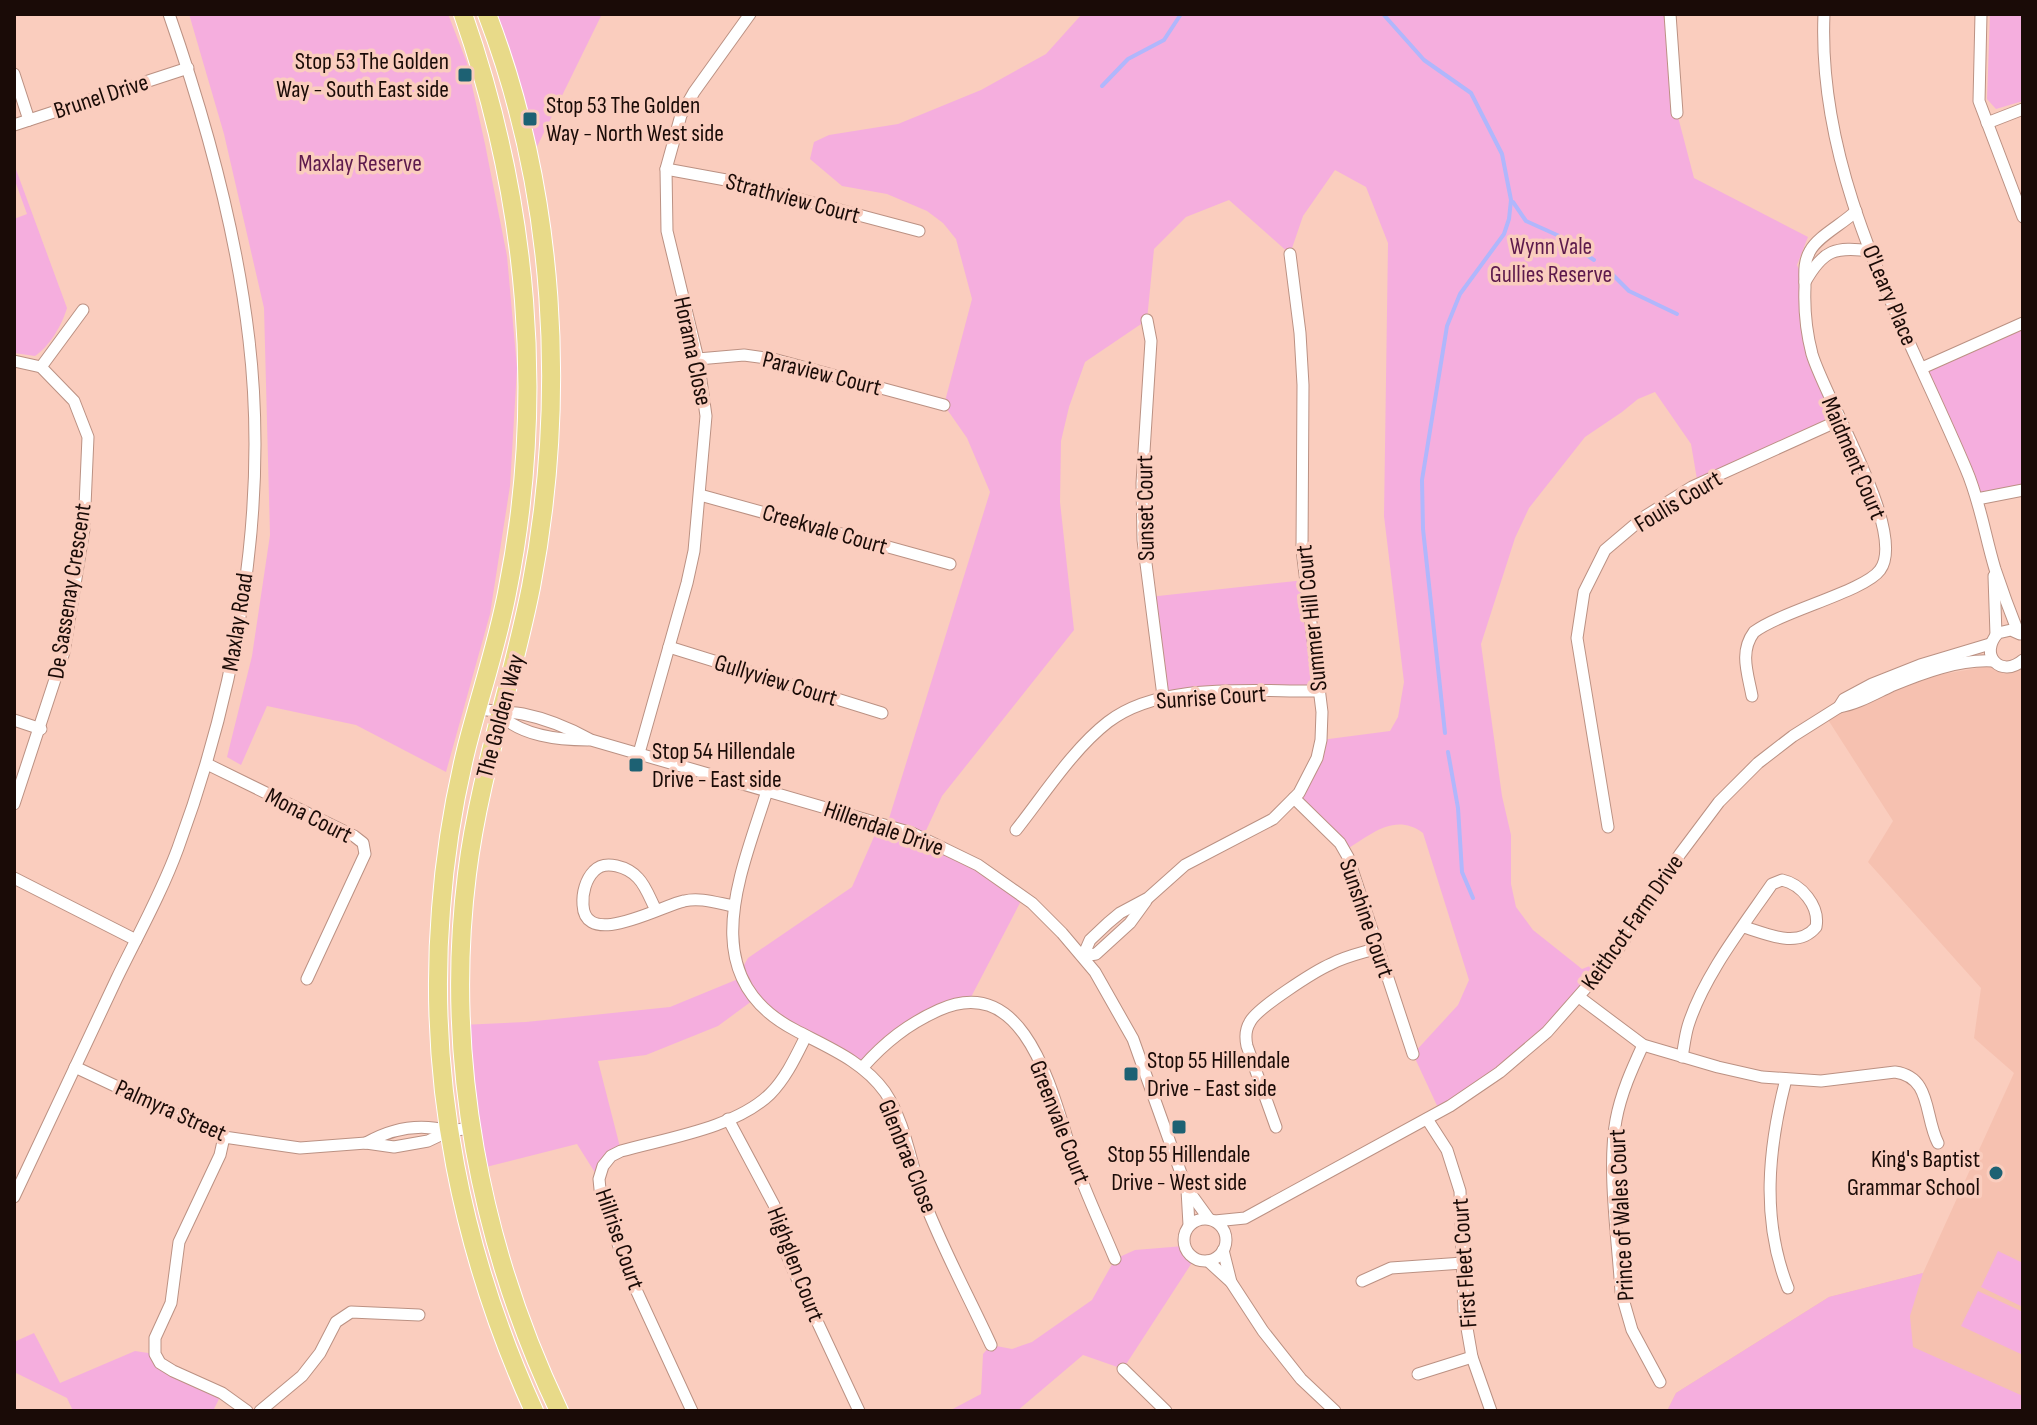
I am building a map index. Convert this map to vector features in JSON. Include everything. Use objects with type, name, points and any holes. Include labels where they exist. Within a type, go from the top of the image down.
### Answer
[{"type":"main road","name":"The Golden Way","points":[[463,14],[498,125],[508,171],[523,277],[528,344],[527,434],[516,541],[503,610],[458,790],[441,908],[437,1009],[449,1131],[459,1189],[484,1286],[505,1345],[534,1411]]},
{"type":"main road","name":"The Golden Way","points":[[487,14],[510,86],[534,187],[543,256],[551,369],[548,460],[540,530],[521,636],[477,804],[462,925],[461,1025],[471,1128],[493,1234],[529,1343],[559,1411]]},
{"type":"street","name":"Maxlay Road","points":[[14,1197],[177,852],[207,764],[240,627],[254,436],[250,344],[243,292],[214,156],[169,14]]},
{"type":"street","name":"Horama Close","points":[[639,753],[689,573],[700,495],[706,416],[698,359],[667,231],[666,169],[671,145],[687,103],[750,14]]},
{"type":"street","points":[[1670,14],[1677,113]]},
{"type":"street","name":"O'Leary Place","points":[[1824,14],[1824,68],[1830,117],[1842,170],[1871,251],[1967,471],[1994,568],[2020,635]]},
{"type":"street","points":[[1981,14],[1979,101],[2023,217]]},
{"type":"street","name":"Brunel Drive","points":[[14,125],[188,68]]},
{"type":"street","points":[[14,74],[29,120]]},
{"type":"street","points":[[1987,123],[2023,109]]},
{"type":"street","name":"Strathview Court","points":[[666,169],[726,180],[919,231]]},
{"type":"street","name":"Maidment Court","points":[[1752,696],[1745,656],[1754,632],[1812,603],[1865,582],[1876,575],[1887,554],[1880,511],[1813,356],[1805,327],[1805,265],[1811,249],[1856,211]]},
{"type":"street","points":[[1805,283],[1816,262],[1824,256],[1848,248],[1871,251]]},
{"type":"street","name":"Summer Hill Court","points":[[1083,956],[1090,940],[1108,923],[1148,898],[1185,865],[1261,826],[1294,798],[1312,771],[1322,724],[1302,550],[1303,385],[1290,254]]},
{"type":"street","points":[[14,361],[41,367],[83,310]]},
{"type":"street","name":"Sunset Court","points":[[1147,320],[1151,341],[1143,472],[1143,540],[1163,696]]},
{"type":"street","points":[[1922,368],[2023,323]]},
{"type":"street","name":"Paraview Court","points":[[698,359],[744,355],[773,359],[944,405]]},
{"type":"street","name":"De Sassenay Crescent","points":[[14,804],[64,652],[84,529],[88,437],[74,401],[41,367]]},
{"type":"street","name":"Foulis Court","points":[[1608,827],[1577,638],[1584,592],[1605,550],[1644,517],[1692,487],[1840,420]]},
{"type":"street","points":[[1977,499],[2023,490]]},
{"type":"street","name":"Creekvale Court","points":[[700,495],[950,564]]},
{"type":"street","name":"O'Leary Place","points":[[1993,661],[1990,654],[1994,568]]},
{"type":"street","name":"Keithcot Farm Drive","points":[[1839,707],[1844,699],[1889,676],[1993,640],[2003,631],[2020,635]]},
{"type":"street","name":"Gullyview Court","points":[[669,647],[882,713]]},
{"type":"street","name":"Keithcot Farm Drive","points":[[1225,1245],[1245,1218],[1427,1119],[1500,1072],[1547,1032],[1625,940],[1680,854],[1719,802],[1758,763],[1793,736],[1839,707],[1954,664],[1993,661],[2006,668],[2023,660]]},
{"type":"street","name":"Sunrise Court","points":[[1016,830],[1089,739],[1109,721],[1133,706],[1163,696],[1188,693],[1319,691]]},
{"type":"street","name":"Hillendale Drive","points":[[478,708],[499,714],[508,723],[536,734],[562,740],[591,740],[905,831],[966,858],[1032,903],[1083,956],[1109,994],[1133,1039],[1187,1190],[1189,1225]]},
{"type":"street","points":[[14,720],[41,729]]},
{"type":"street","name":"Mona Court","points":[[207,764],[363,843],[365,854],[307,979]]},
{"type":"street","name":"Glenbrae Close","points":[[767,791],[733,906],[731,934],[734,954],[743,977],[772,1016],[862,1068],[878,1083],[894,1108],[923,1197],[991,1345]]},
{"type":"street","name":"Sunshine Court","points":[[1294,798],[1340,843],[1348,857],[1413,1054]]},
{"type":"street","points":[[656,910],[638,878],[610,864],[594,870],[584,889],[583,910],[600,926],[693,900],[733,906]]},
{"type":"street","points":[[14,878],[136,940]]},
{"type":"street","points":[[1682,1057],[1688,1026],[1705,990],[1726,953],[1772,884],[1782,880],[1790,882],[1800,889],[1817,914],[1816,927],[1801,938],[1790,939],[1744,927]]},
{"type":"street","points":[[1276,1127],[1247,1046],[1245,1037],[1249,1022],[1331,963],[1378,948]]},
{"type":"street","points":[[1579,997],[1643,1045],[1762,1077],[1821,1081],[1895,1072],[1905,1074],[1919,1083],[1938,1143]]},
{"type":"street","name":"Greenvale Court","points":[[862,1068],[894,1035],[915,1021],[954,1003],[984,1002],[1010,1016],[1019,1025],[1046,1077],[1074,1160],[1115,1259]]},
{"type":"street","name":"Hillrise Court","points":[[692,1411],[626,1268],[599,1179],[603,1166],[611,1156],[621,1151],[706,1130],[769,1095],[787,1071],[806,1036]]},
{"type":"street","name":"Prince of Wales Court","points":[[1643,1045],[1620,1100],[1614,1167],[1623,1301],[1632,1330],[1660,1382]]},
{"type":"street","name":"Palmyra Street","points":[[75,1067],[224,1137],[300,1148],[366,1143],[383,1133],[423,1126],[449,1131],[471,1128]]},
{"type":"street","points":[[1786,1079],[1776,1119],[1770,1177],[1775,1256],[1788,1288]]},
{"type":"street","name":"Highglen Court","points":[[728,1119],[774,1205],[784,1248],[859,1411]]},
{"type":"street","name":"First Fleet Court","points":[[1427,1119],[1447,1150],[1460,1191],[1464,1311],[1472,1357],[1491,1411]]},
{"type":"street","points":[[224,1137],[220,1155],[179,1242],[171,1303],[155,1338],[155,1354],[160,1363],[222,1393],[247,1411]]},
{"type":"street","name":"Hillendale Drive","points":[[1187,1190],[1212,1220]]},
{"type":"street","name":"Keithcot Farm Drive","points":[[1212,1220],[1245,1218]]},
{"type":"street","points":[[1231,1282],[1223,1229],[1212,1220],[1198,1220],[1189,1225],[1184,1246],[1195,1258],[1208,1261],[1231,1282],[1279,1352],[1301,1379],[1335,1411]]},
{"type":"street","points":[[1208,1261],[1214,1259],[1225,1245]]},
{"type":"street","points":[[1362,1281],[1391,1268],[1463,1263]]},
{"type":"street","points":[[260,1411],[302,1376],[320,1353],[336,1322],[351,1312],[419,1315]]},
{"type":"street","points":[[1418,1374],[1472,1357]]},
{"type":"street","points":[[1123,1369],[1166,1411]]},
{"type":"shaded area","points":[[2023,660],[2023,1411],[1667,1411],[1676,1393],[1829,1297],[1923,1273],[2014,1073],[1974,1038],[1981,988],[1868,862],[1893,821],[1825,715],[1904,681]]},
{"type":"green space","name":"Maxlay Reserve","points":[[189,14],[448,14],[467,63],[507,256],[517,368],[510,486],[490,614],[446,772],[356,725],[267,706],[241,765],[227,757],[252,656],[270,535],[264,308],[224,134]]},
{"type":"green space","points":[[487,14],[602,14],[529,163]]},
{"type":"green space","name":"Wynn Vale Gullies Reserve","points":[[1082,14],[1670,14],[1677,113],[1694,178],[1808,237],[1797,265],[1805,283],[1805,327],[1840,420],[1698,485],[1691,444],[1655,392],[1638,399],[1585,437],[1529,508],[1515,538],[1481,644],[1502,796],[1511,835],[1511,884],[1516,907],[1533,930],[1582,969],[1613,957],[1547,1032],[1440,1112],[1413,1054],[1458,1005],[1469,980],[1423,833],[1412,827],[1392,825],[1344,851],[1294,798],[1321,740],[1390,731],[1398,717],[1404,682],[1384,516],[1388,243],[1366,187],[1335,170],[1303,216],[1290,254],[1229,200],[1186,217],[1154,249],[1147,320],[1085,362],[1061,441],[1060,502],[1074,630],[942,796],[923,837],[1023,897],[969,1001],[915,1021],[862,1068],[756,998],[718,1026],[646,1055],[598,1061],[621,1151],[599,1179],[577,1144],[478,1169],[461,1025],[526,1022],[670,1007],[743,977],[740,972],[748,958],[852,887],[880,823],[887,825],[990,492],[967,438],[944,405],[972,299],[956,239],[943,223],[927,211],[887,194],[842,186],[810,159],[814,142],[829,135],[898,124],[981,90],[1046,54]]},
{"type":"green space","points":[[1990,14],[2023,14],[2023,101],[1996,109],[1987,99]]},
{"type":"green space","points":[[14,164],[67,308],[55,335],[35,356],[14,353],[14,219],[27,214],[14,178]]},
{"type":"green space","points":[[2023,323],[2023,490],[1977,499],[1922,368]]},
{"type":"green space","points":[[1305,580],[1319,691],[1163,696],[1149,597]]},
{"type":"green space","points":[[1184,1246],[1195,1258],[1123,1369],[1083,1355],[1017,1411],[949,1411],[981,1394],[983,1354],[991,1345],[1012,1349],[1032,1342],[1092,1300],[1115,1259],[1135,1250]]},
{"type":"green space","points":[[1998,1251],[2023,1263],[2023,1307],[1981,1287]]},
{"type":"green space","points":[[1923,1273],[1910,1316],[1913,1347],[2023,1396],[2023,1411],[1667,1411],[1676,1393],[1829,1297]]},
{"type":"green space","points":[[1978,1291],[2023,1312],[2023,1355],[1961,1326]]},
{"type":"green space","points":[[34,1333],[60,1383],[135,1351],[155,1354],[160,1363],[222,1393],[213,1411],[73,1411],[67,1398],[14,1372],[14,1342]]},
{"type":"waterway","points":[[1102,86],[1128,59],[1164,40],[1181,14]]},
{"type":"waterway","points":[[1383,14],[1424,60],[1471,93],[1502,154],[1511,200],[1504,234],[1460,294],[1447,326],[1422,480],[1423,529],[1445,733]]},
{"type":"waterway","points":[[1513,202],[1526,221],[1557,235],[1594,260]]},
{"type":"waterway","points":[[1610,272],[1629,291],[1677,314]]},
{"type":"waterway","points":[[1448,752],[1458,808],[1462,872],[1473,898]]},
{"type":"place","name":"Stop 53 The Golden Way - South East side","points":[[465,75]]},
{"type":"place","name":"Stop 53 The Golden Way - North West side","points":[[530,119]]},
{"type":"place","name":"Stop 54 Hillendale Drive - East side","points":[[636,765]]},
{"type":"place","name":"Stop 55 Hillendale Drive - East side","points":[[1131,1074]]},
{"type":"place","name":"Stop 55 Hillendale Drive - West side","points":[[1179,1127]]},
{"type":"place","name":"King's Baptist Grammar School","points":[[1996,1173]]}]
